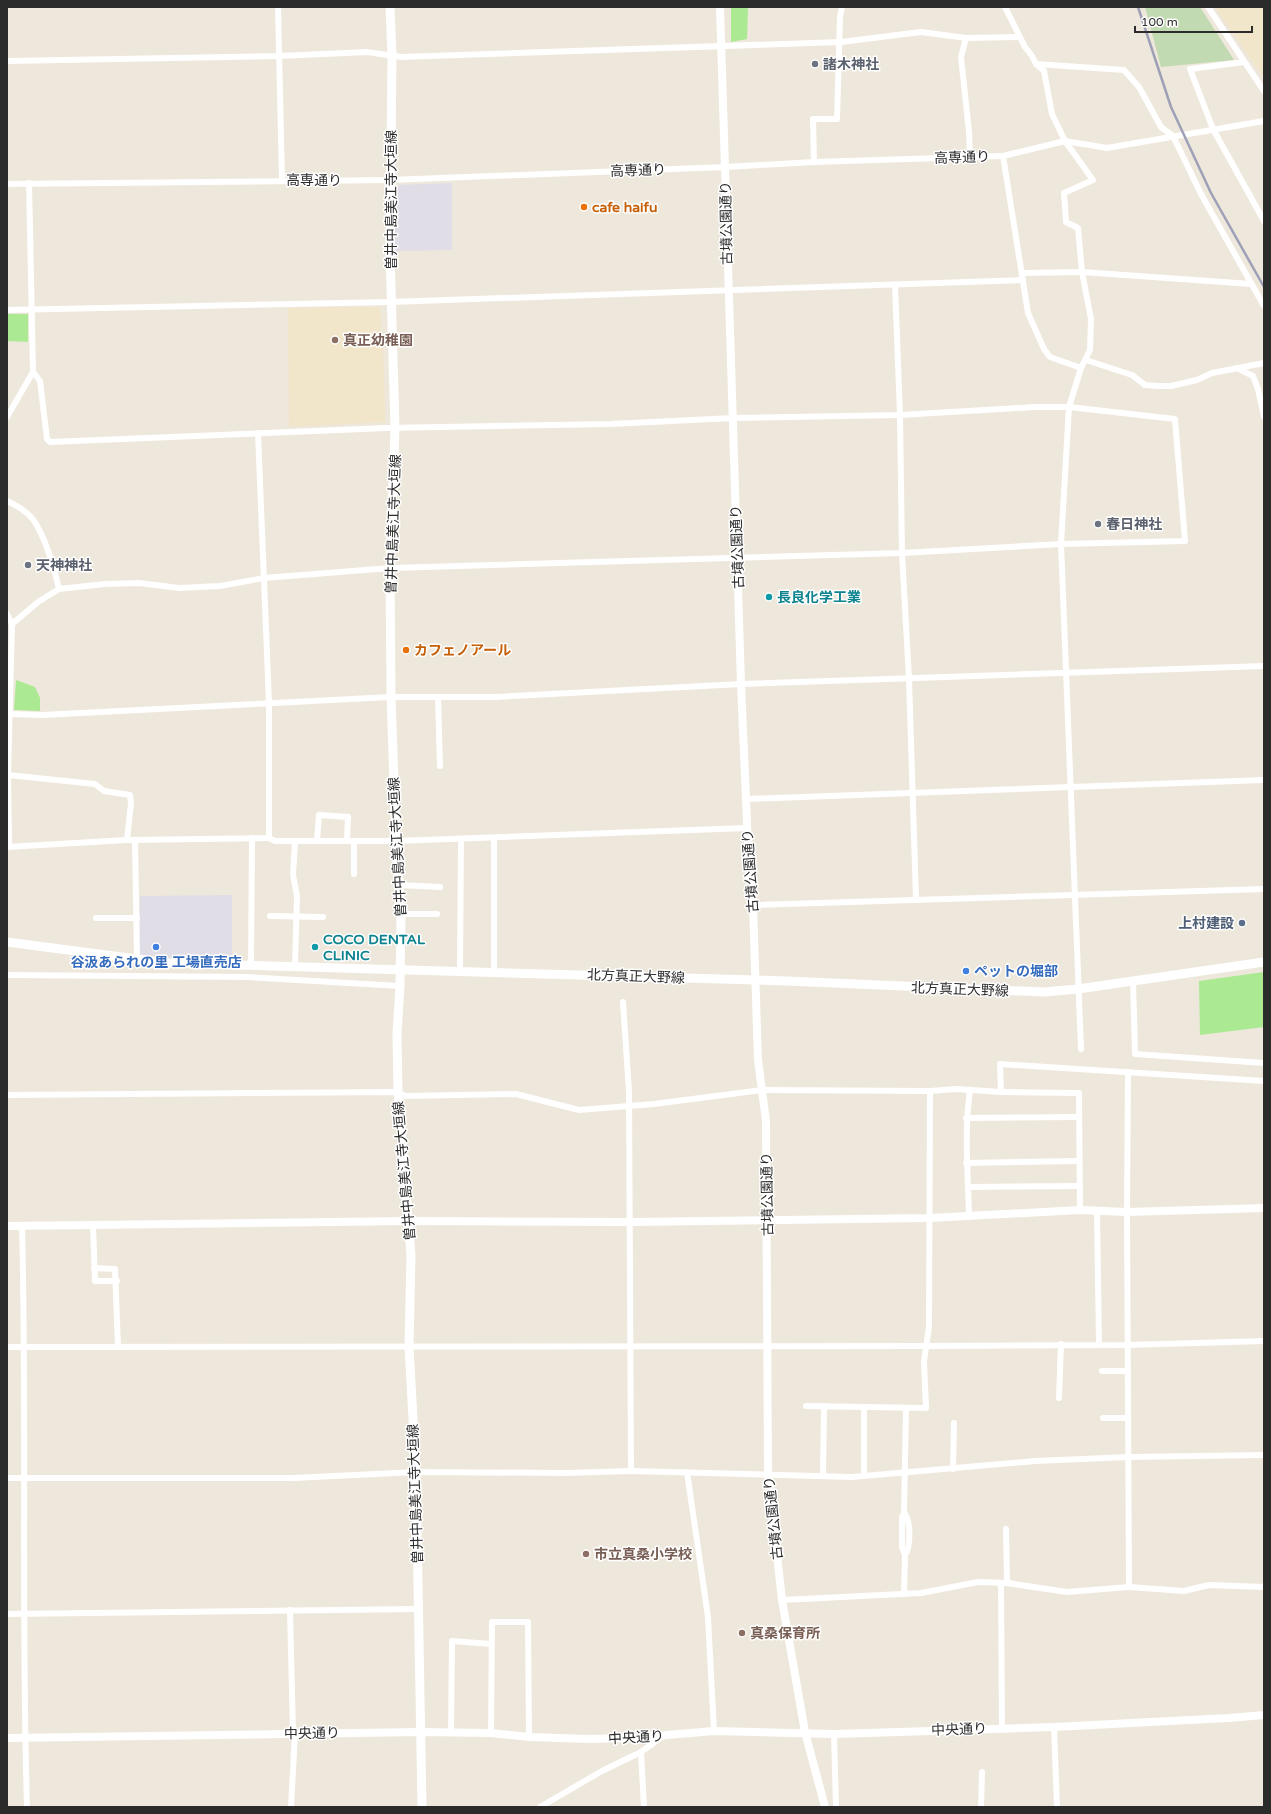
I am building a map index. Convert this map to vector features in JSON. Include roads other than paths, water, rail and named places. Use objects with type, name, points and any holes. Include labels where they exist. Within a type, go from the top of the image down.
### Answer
[{"type":"main road","name":"曽井中島美江寺大垣線","points":[[390,7],[392,55],[390,302],[395,428],[390,568],[391,697],[396,841],[401,914],[400,986],[397,1034],[398,1092],[411,1255],[409,1346],[416,1472],[422,1807]]},
{"type":"main road","name":"北方真正大野線","points":[[7,942],[167,963],[400,968],[756,980],[1022,992],[1078,989],[1264,962]]},
{"type":"street","points":[[278,7],[282,180]]},
{"type":"street","name":"古墳公園通り","points":[[720,7],[741,684],[749,869],[753,905],[758,1060],[766,1121],[768,1474],[782,1600],[805,1732],[825,1807]]},
{"type":"street","points":[[814,162],[813,120],[837,119],[841,42],[840,17],[842,7]]},
{"type":"street","points":[[1005,7],[1019,37],[1036,64],[1044,71],[1052,114],[1065,141],[1093,180],[1064,193],[1066,222],[1078,228],[1082,272],[1091,319],[1090,350],[1081,368],[1069,407],[1061,544],[1081,1049]]},
{"type":"street","points":[[1208,7],[1264,91]]},
{"type":"street","points":[[7,61],[279,56],[362,52],[410,57],[841,42],[921,32],[966,38],[1019,37]]},
{"type":"street","points":[[966,38],[961,57],[969,132],[970,157]]},
{"type":"street","points":[[1244,62],[1190,69],[1213,129],[1264,221]]},
{"type":"street","points":[[1036,64],[1124,70],[1139,86],[1161,127],[1173,136],[1201,194],[1264,306]]},
{"type":"street","name":"高専通り","points":[[7,184],[390,180],[725,168],[814,162],[1003,156],[1065,141],[1107,148],[1213,129],[1264,122]]},
{"type":"street","points":[[1003,156],[1028,314],[1044,349],[1050,356],[1081,368]]},
{"type":"street","points":[[7,417],[33,372],[29,183]]},
{"type":"street","points":[[7,310],[390,302],[895,285],[1082,272],[1251,284]]},
{"type":"street","points":[[895,285],[900,415],[902,553],[909,679],[916,899]]},
{"type":"street","points":[[1086,360],[1132,375],[1145,385],[1157,386],[1171,386],[1197,380],[1212,373],[1235,367],[1264,363]]},
{"type":"street","points":[[1235,367],[1252,376],[1258,389],[1264,417]]},
{"type":"street","points":[[12,624],[38,602],[59,589],[105,584],[139,584],[178,588],[220,586],[264,578],[390,568],[902,553],[1061,544],[1185,541],[1175,419],[1069,407],[1036,407],[900,415],[733,418],[611,424],[395,428],[50,442],[47,439],[40,381],[33,372]]},
{"type":"street","points":[[258,434],[269,703],[269,838]]},
{"type":"street","points":[[7,501],[25,510],[36,523],[50,557],[59,589]]},
{"type":"street","points":[[7,614],[12,624],[10,714],[8,730],[9,842],[7,847],[127,840],[252,838],[269,838],[275,841],[396,841],[747,828]]},
{"type":"street","points":[[10,714],[42,715],[391,697],[496,697],[741,684],[1264,666]]},
{"type":"street","points":[[438,697],[440,766]]},
{"type":"street","points":[[8,775],[95,784],[104,791],[130,795],[131,803],[127,840]]},
{"type":"street","points":[[746,799],[1264,780]]},
{"type":"street","points":[[317,841],[319,815],[348,817],[347,841]]},
{"type":"street","points":[[251,966],[252,838]]},
{"type":"street","points":[[494,838],[494,972]]},
{"type":"street","points":[[460,971],[461,839]]},
{"type":"street","points":[[135,840],[138,959]]},
{"type":"street","points":[[295,841],[293,875],[297,896],[295,966]]},
{"type":"street","points":[[354,841],[354,874]]},
{"type":"street","points":[[399,885],[440,887]]},
{"type":"street","points":[[753,905],[1264,889]]},
{"type":"street","points":[[401,914],[437,914]]},
{"type":"street","points":[[270,916],[323,917]]},
{"type":"street","points":[[96,918],[137,918]]},
{"type":"street","points":[[7,975],[247,977],[400,986]]},
{"type":"street","points":[[1133,980],[1135,1054],[1264,1063]]},
{"type":"street","points":[[623,1002],[629,1107],[631,1471]]},
{"type":"street","points":[[1001,1092],[1000,1064],[1264,1081]]},
{"type":"street","points":[[1128,1072],[1127,1345],[1130,1587]]},
{"type":"street","points":[[7,1096],[398,1092],[405,1096],[516,1094],[579,1110],[629,1107],[762,1090],[970,1090],[1079,1093],[1080,1210]]},
{"type":"street","points":[[969,1216],[966,1163],[966,1118],[970,1090]]},
{"type":"street","points":[[806,1406],[926,1408],[924,1361],[927,1346],[930,1218],[930,1091]]},
{"type":"street","points":[[966,1118],[1079,1117]]},
{"type":"street","points":[[966,1163],[1079,1161]]},
{"type":"street","points":[[968,1187],[1080,1186]]},
{"type":"street","points":[[7,1226],[409,1222],[630,1222],[930,1218],[1080,1210],[1127,1212],[1264,1208]]},
{"type":"street","points":[[1097,1211],[1099,1344]]},
{"type":"street","points":[[22,1225],[25,1478],[24,1738],[27,1807]]},
{"type":"street","points":[[93,1225],[95,1281],[117,1281]]},
{"type":"street","points":[[94,1268],[115,1268],[117,1281],[118,1346]]},
{"type":"street","points":[[7,1347],[927,1346],[1061,1344],[1127,1345],[1264,1341]]},
{"type":"street","points":[[1059,1398],[1061,1344]]},
{"type":"street","points":[[1102,1371],[1128,1371]]},
{"type":"street","points":[[823,1476],[824,1406]]},
{"type":"street","points":[[864,1407],[864,1475]]},
{"type":"street","points":[[904,1594],[905,1555],[902,1548],[902,1517],[904,1513],[906,1408]]},
{"type":"street","points":[[1103,1418],[1128,1418]]},
{"type":"street","points":[[953,1469],[954,1423]]},
{"type":"street","points":[[7,1478],[293,1478],[416,1472],[566,1473],[631,1471],[823,1476],[905,1473],[1036,1461],[1129,1457],[1264,1456]]},
{"type":"street","points":[[687,1472],[708,1617],[714,1731]]},
{"type":"street","points":[[1002,1728],[1006,1529]]},
{"type":"street","points":[[782,1600],[937,1591],[978,1582],[1004,1583],[1067,1592],[1130,1587],[1184,1590],[1209,1586],[1264,1587]]},
{"type":"street","points":[[7,1614],[418,1609]]},
{"type":"street","points":[[290,1610],[294,1733],[291,1807]]},
{"type":"street","points":[[491,1733],[492,1622],[528,1622],[529,1737]]},
{"type":"street","points":[[451,1732],[452,1641],[491,1644]]},
{"type":"street","name":"中央通り","points":[[7,1738],[451,1732],[491,1733],[529,1737],[595,1739],[663,1736],[714,1731],[760,1733],[805,1732],[834,1734],[1054,1727],[1264,1715]]},
{"type":"street","points":[[1054,1727],[1057,1807]]},
{"type":"street","points":[[834,1734],[836,1807]]},
{"type":"street","points":[[540,1807],[602,1771],[641,1752],[663,1736]]},
{"type":"street","points":[[641,1752],[644,1807]]},
{"type":"street","points":[[981,1807],[982,1772]]},
{"type":"railway","points":[[1138,7],[1171,107],[1211,193],[1264,287]]},
{"type":"place","name":"諸木神社","points":[[815,64]]},
{"type":"place","name":"cafe haifu","points":[[584,207]]},
{"type":"place","name":"真正幼稚園","points":[[335,340]]},
{"type":"place","name":"春日神社","points":[[1098,524]]},
{"type":"place","name":"天神神社","points":[[28,565]]},
{"type":"place","name":"長良化学工業","points":[[769,597]]},
{"type":"place","name":"カフェノアール","points":[[406,650]]},
{"type":"place","name":"上村建設","points":[[1242,923]]},
{"type":"place","name":"谷汲あられの里 工場直売店","points":[[156,947]]},
{"type":"place","name":"COCO DENTAL CLINIC","points":[[315,947]]},
{"type":"place","name":"ペットの堀部","points":[[966,971]]},
{"type":"place","name":"市立真桑小学校","points":[[586,1554]]},
{"type":"place","name":"真桑保育所","points":[[742,1633]]}]
